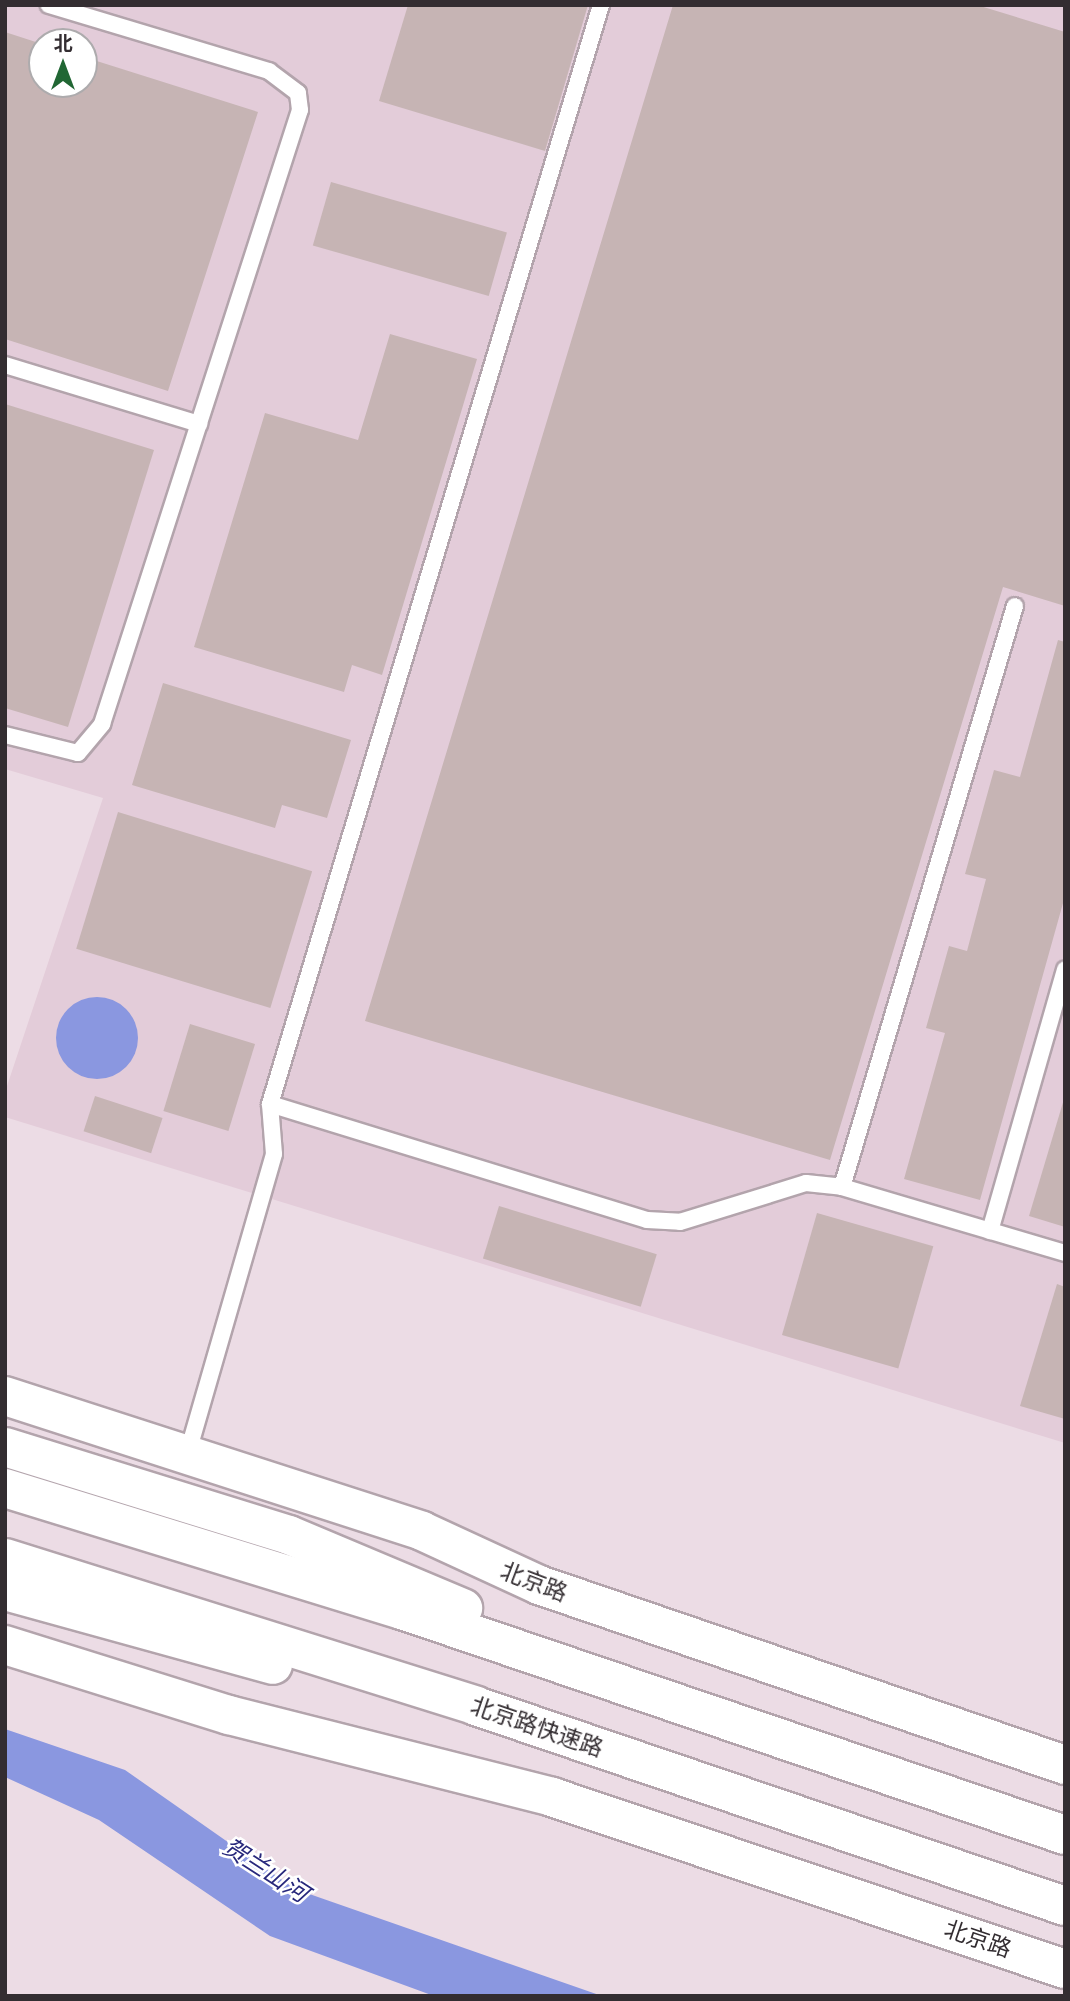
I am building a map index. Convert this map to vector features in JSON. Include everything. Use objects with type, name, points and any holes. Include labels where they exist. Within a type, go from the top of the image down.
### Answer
[{"type":"main road","name":"北京路","points":[[5,1396],[188,1452],[422,1531],[594,1605],[1065,1765]]},
{"type":"main road","points":[[5,1447],[289,1535],[661,1701]]},
{"type":"main road","points":[[5,1488],[402,1610],[661,1701],[1065,1835]]},
{"type":"main road","name":"北京路快速路","points":[[5,1558],[476,1706],[1065,1906]]},
{"type":"main road","points":[[5,1591],[209,1652],[476,1706]]},
{"type":"main road","name":"北京路","points":[[5,1645],[263,1724],[552,1797],[1065,1969]]},
{"type":"lane","points":[[5,735],[60,752],[78,753],[92,742],[199,424],[300,110],[298,93],[268,71],[48,5]]},
{"type":"lane","points":[[188,1452],[274,1154],[270,1104],[601,5]]},
{"type":"lane","points":[[5,365],[199,424]]},
{"type":"lane","points":[[842,1186],[1014,606]]},
{"type":"lane","points":[[990,1231],[1065,970]]},
{"type":"lane","points":[[270,1104],[647,1220],[680,1222],[806,1183],[842,1186],[1065,1253]]},
{"type":"shaded area","points":[[5,5],[1065,5],[1065,1443],[5,1117],[5,1092],[103,798],[5,769]]},
{"type":"water","points":[[97,997],[113,1000],[126,1009],[135,1022],[138,1038],[135,1054],[126,1067],[113,1076],[97,1079],[81,1076],[68,1067],[59,1054],[56,1038],[59,1022],[68,1009],[81,1000]]},
{"type":"water","name":"贺兰山河","points":[[5,1729],[125,1770],[295,1889],[602,1996],[434,1996],[270,1936],[99,1820],[5,1777]]},
{"type":"building","points":[[408,5],[588,5],[545,151],[379,101]]},
{"type":"building","points":[[673,5],[977,5],[1065,32],[1065,606],[1003,587],[830,1160],[365,1021]]},
{"type":"building","points":[[5,32],[28,39],[28,98],[98,98],[98,61],[258,112],[168,391],[5,339]]},
{"type":"building","points":[[331,182],[507,232],[489,296],[313,245]]},
{"type":"building","points":[[390,334],[477,359],[382,675],[352,665],[344,692],[194,647],[265,413],[358,440]]},
{"type":"building","points":[[5,404],[154,450],[68,727],[5,708]]},
{"type":"building","points":[[1058,640],[1065,642],[1065,896],[980,1200],[904,1179],[945,1033],[926,1028],[949,946],[967,951],[986,879],[965,874],[994,770],[1020,777]]},
{"type":"building","points":[[163,683],[351,740],[327,818],[282,805],[275,828],[132,785]]},
{"type":"building","points":[[118,812],[312,871],[270,1008],[76,949]]},
{"type":"building","points":[[190,1024],[255,1044],[228,1131],[163,1111]]},
{"type":"building","points":[[95,1096],[163,1118],[151,1153],[84,1131]]},
{"type":"building","points":[[1065,1099],[1065,1227],[1029,1216]]},
{"type":"building","points":[[499,1206],[657,1254],[641,1307],[483,1259]]},
{"type":"building","points":[[817,1213],[933,1246],[898,1368],[782,1335]]},
{"type":"building","points":[[1057,1284],[1065,1287],[1065,1419],[1020,1406]]}]
